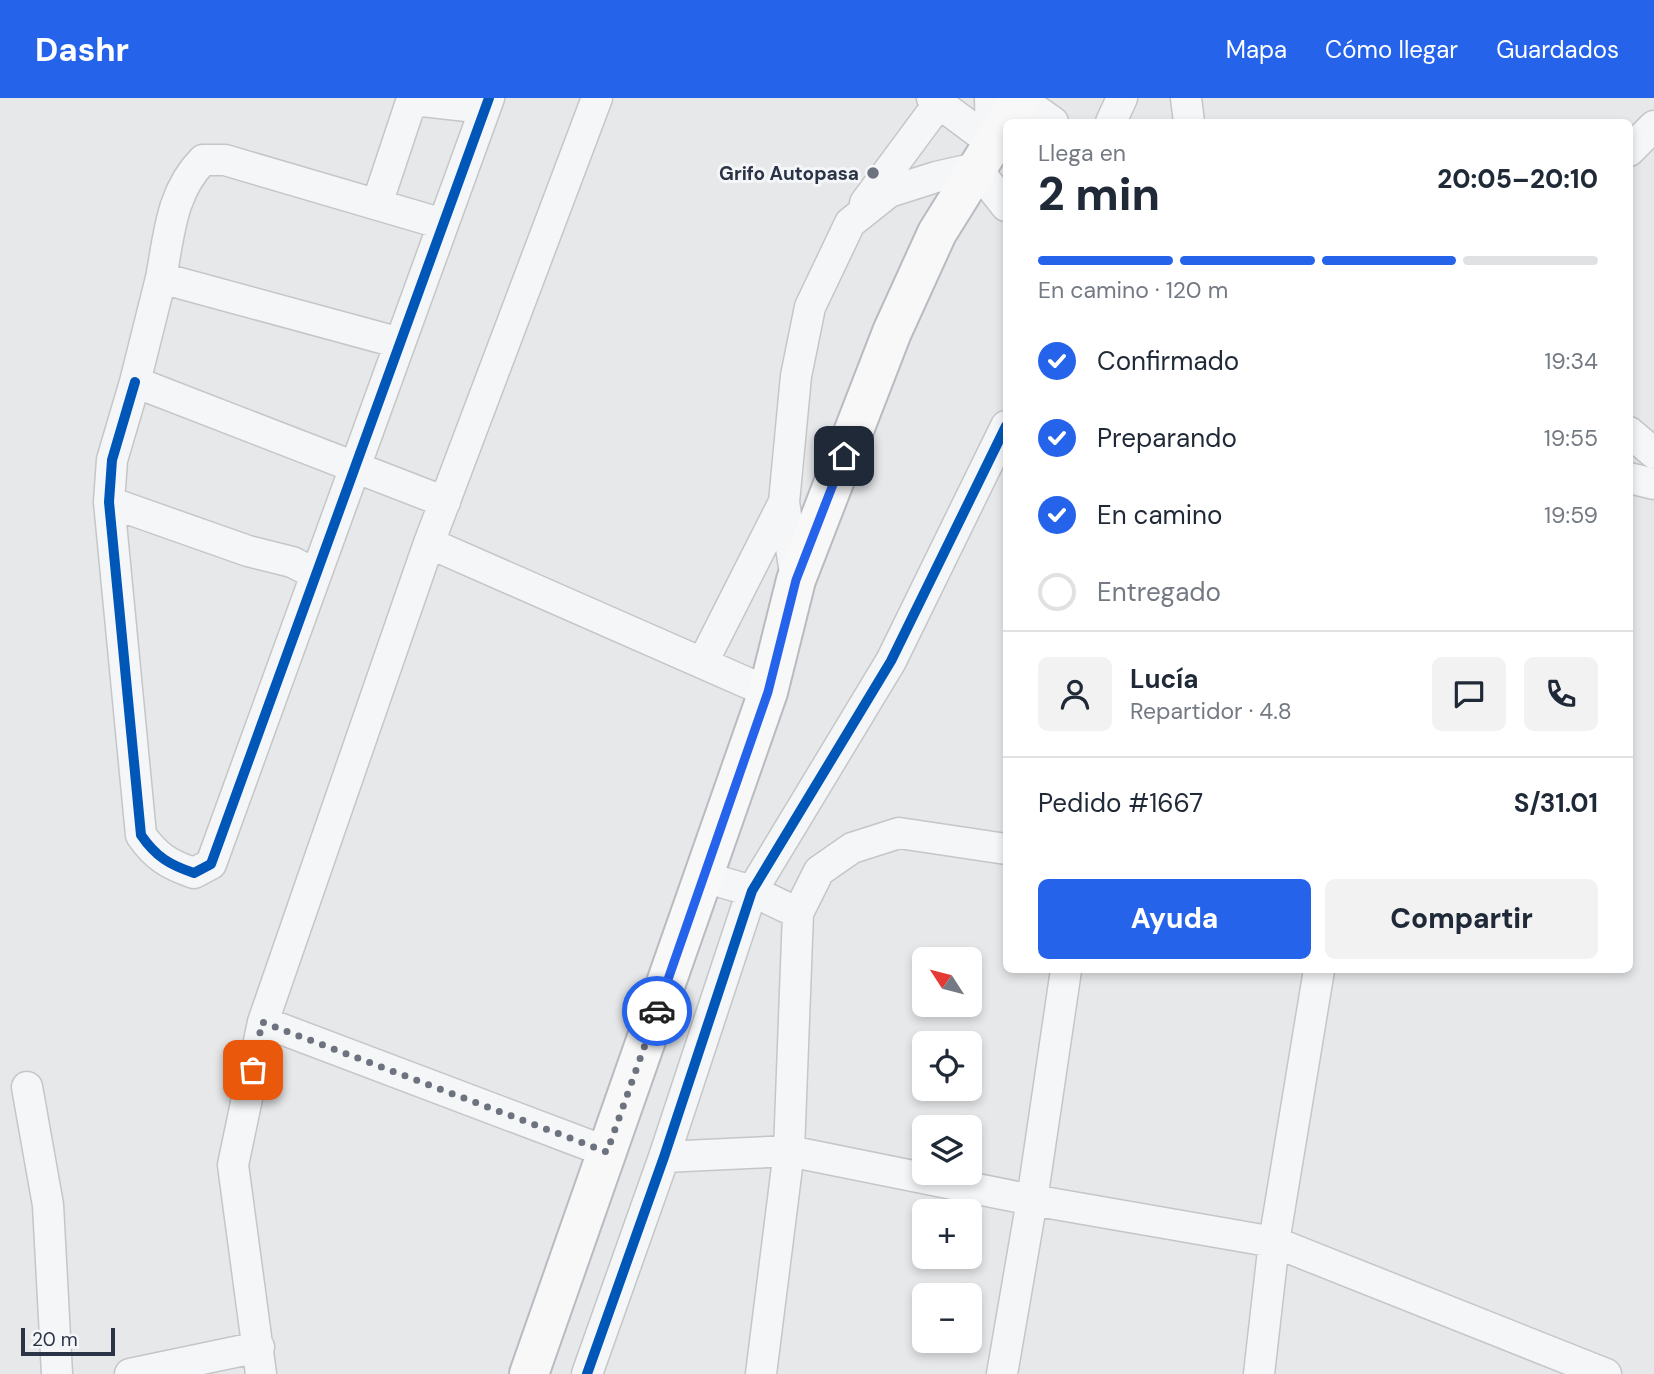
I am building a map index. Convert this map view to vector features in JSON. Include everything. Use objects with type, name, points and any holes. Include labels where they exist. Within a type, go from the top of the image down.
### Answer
[{"type":"highway","points":[[529,1374],[768,692],[796,580],[892,332],[937,233],[984,155],[1010,98]]},
{"type":"street","points":[[130,1374],[260,1361],[233,1166],[262,1022],[429,543],[597,98]]},
{"type":"street","points":[[1010,98],[1048,119]]},
{"type":"street","points":[[1112,119],[1122,98]]},
{"type":"street","points":[[1186,98],[1189,119]]},
{"type":"street","points":[[377,204],[410,105],[422,101],[487,103],[211,863],[194,873],[154,855],[141,835],[109,502],[112,460],[161,278],[178,193],[189,173],[203,160],[225,160],[443,224]]},
{"type":"street","points":[[796,580],[784,502],[796,376],[810,307],[850,223],[935,101],[984,155],[1003,199]]},
{"type":"street","points":[[850,223],[889,192],[984,155]]},
{"type":"street","points":[[161,278],[401,344]]},
{"type":"street","points":[[135,382],[445,502]]},
{"type":"street","points":[[587,1374],[664,1157],[751,891],[891,661],[1003,432]]},
{"type":"street","points":[[1633,435],[1654,453]]},
{"type":"street","points":[[1633,479],[1654,484]]},
{"type":"street","points":[[109,502],[248,551],[292,562],[316,574]]},
{"type":"street","points":[[703,662],[784,502]]},
{"type":"street","points":[[429,543],[768,692]]},
{"type":"street","points":[[761,1374],[789,1151],[798,913],[819,871],[852,848],[899,833],[1003,849]]},
{"type":"street","points":[[704,877],[751,891],[798,913]]},
{"type":"street","points":[[1002,1374],[1032,1200],[1066,973]]},
{"type":"street","points":[[1259,1374],[1274,1242],[1319,973]]},
{"type":"street","points":[[262,1022],[607,1152]]},
{"type":"street","points":[[27,1087],[48,1205],[57,1374]]},
{"type":"street","points":[[664,1157],[789,1151],[1032,1200],[1274,1242],[1562,1366],[1606,1374]]},
{"type":"cycle path","points":[[135,382],[112,460],[109,502],[141,835],[164,859],[194,873],[211,864],[489,98]]},
{"type":"cycle path","points":[[587,1374],[664,1157],[752,891],[891,661],[1003,432]]},
{"type":"way so far","points":[[253,1070],[262,1022],[607,1152],[657,1011]]},
{"type":"place","name":"Grifo Autopasa","points":[[873,173]]},
{"type":"route","points":[[657,1011],[768,692],[796,580],[844,456]]}]
